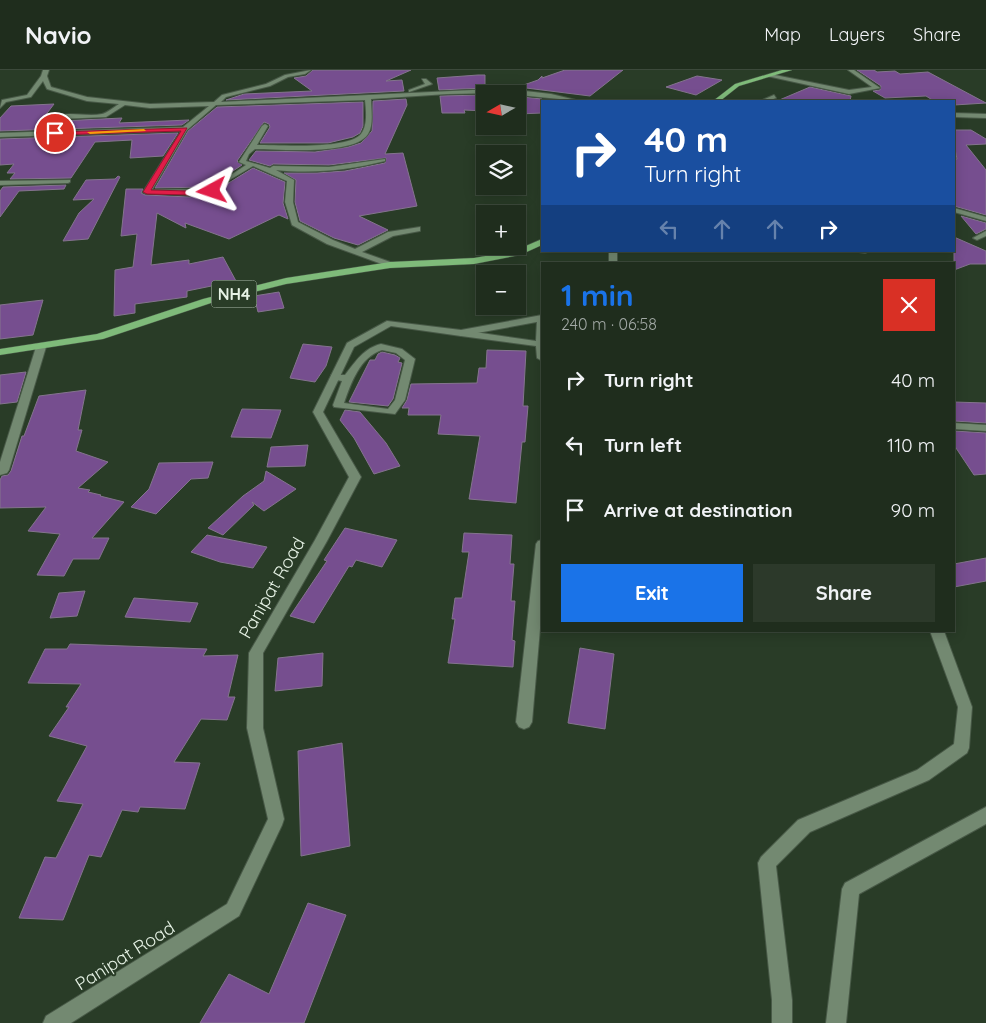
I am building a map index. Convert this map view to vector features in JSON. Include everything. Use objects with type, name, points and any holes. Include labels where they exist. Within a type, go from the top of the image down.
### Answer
[{"type":"highway","points":[[718,100],[738,85],[789,70]]},
{"type":"highway","name":"NH4","points":[[0,352],[99,337],[207,301],[286,281],[390,265],[474,261],[517,253],[541,242]]},
{"type":"street","points":[[252,164],[224,181],[212,191],[189,193],[147,192],[185,129],[224,96],[268,85],[287,76],[303,73],[308,70]]},
{"type":"street","points":[[770,76],[849,92],[877,88],[851,70]]},
{"type":"street","points":[[45,73],[49,88],[87,99],[123,104],[171,107],[478,92],[563,100]]},
{"type":"street","points":[[0,106],[4,101],[29,96],[45,73]]},
{"type":"street","points":[[381,97],[408,92],[429,84],[424,80]]},
{"type":"street","points":[[765,100],[774,97]]},
{"type":"street","points":[[253,147],[326,146],[350,143],[362,138],[369,125],[368,98]]},
{"type":"street","points":[[48,124],[52,119],[59,117],[104,116],[123,104]]},
{"type":"street","points":[[955,115],[986,116]]},
{"type":"street","points":[[265,126],[242,162],[287,170],[332,170],[383,160]]},
{"type":"street","points":[[0,135],[185,129]]},
{"type":"street","points":[[261,166],[291,180],[289,202],[295,223],[330,242],[390,265]]},
{"type":"street","points":[[0,183],[68,181]]},
{"type":"street","points":[[955,210],[986,219]]},
{"type":"street","points":[[355,252],[391,234],[417,230]]},
{"type":"street","points":[[977,238],[986,233]]},
{"type":"street","name":"Panipat Road","points":[[53,1023],[233,910],[276,819],[255,728],[256,653],[355,477],[318,412],[341,378],[350,344],[390,323],[461,333],[541,319]]},
{"type":"street","points":[[541,332],[541,351]]},
{"type":"street","points":[[461,333],[540,344]]},
{"type":"street","points":[[380,346],[397,349],[410,359],[400,400],[391,412],[338,405],[341,378],[369,351],[380,346]]},
{"type":"street","points":[[0,471],[3,470],[41,347]]},
{"type":"street","points":[[955,426],[986,428]]},
{"type":"street","points":[[524,722],[541,571]]},
{"type":"street","points":[[782,1023],[782,1000],[768,862],[804,826],[923,775],[961,748],[965,707],[937,632]]},
{"type":"street","points":[[836,1023],[851,889],[986,815]]},
{"type":"building","points":[[313,70],[411,70],[386,81],[402,80],[404,91],[226,100],[244,94],[312,91],[294,78],[306,76]]},
{"type":"building","points":[[565,70],[623,70],[590,96],[526,88],[526,85],[524,85],[538,80],[542,76],[542,78]]},
{"type":"building","points":[[857,70],[895,71],[900,74],[928,72],[986,103],[955,105],[955,100],[932,100],[926,96],[885,98],[873,91],[880,90],[881,86]]},
{"type":"building","points":[[485,75],[485,85],[476,85],[476,88],[439,90],[437,78]]},
{"type":"building","points":[[697,76],[722,80],[696,95],[666,87]]},
{"type":"building","points":[[810,87],[851,96],[850,100],[779,100]]},
{"type":"building","points":[[476,95],[476,111],[464,110],[465,113],[442,113],[440,96]]},
{"type":"building","points":[[526,97],[542,99],[541,113],[526,114]]},
{"type":"building","points":[[406,99],[407,105],[385,154],[403,153],[417,206],[359,216],[388,230],[358,245],[334,238],[300,221],[295,202],[296,180],[284,173],[345,171],[385,163],[386,158],[329,165],[273,164],[270,166],[249,160],[256,151],[315,152],[361,143],[372,131],[373,101]]},
{"type":"building","points":[[363,102],[363,126],[360,133],[353,137],[328,143],[260,143],[270,127],[269,124],[264,122],[237,161],[242,165],[209,187],[155,188],[188,131],[217,107]]},
{"type":"building","points":[[54,104],[42,120],[46,120],[43,124],[47,128],[60,121],[122,118],[119,123],[189,120],[182,125],[0,131],[0,118],[11,106]]},
{"type":"building","points":[[955,130],[971,130],[986,139],[986,144],[966,145],[986,170],[986,215],[955,206],[955,159],[957,159]]},
{"type":"building","points":[[178,133],[163,156],[130,158],[132,140],[95,142],[71,178],[10,179],[15,173],[7,173],[14,164],[0,165],[0,139]]},
{"type":"building","points":[[253,168],[285,182],[283,203],[288,219],[279,215],[229,239],[185,223],[186,228],[157,213],[151,265],[189,260],[189,264],[223,257],[236,281],[187,291],[187,297],[135,304],[135,313],[114,316],[115,270],[133,267],[137,234],[121,236],[126,189],[143,189],[141,193],[145,195],[189,197],[214,194]]},
{"type":"building","points":[[118,176],[120,177],[88,239],[63,241],[79,213],[94,199],[73,200],[86,180],[115,179]]},
{"type":"building","points":[[66,185],[64,189],[19,191],[0,217],[0,191],[3,187]]},
{"type":"building","points":[[961,216],[986,223],[986,229],[976,234]]},
{"type":"building","points":[[955,237],[986,251],[986,264],[970,264],[955,270]]},
{"type":"building","points":[[279,292],[284,308],[258,312],[254,296]]},
{"type":"building","points":[[43,300],[33,335],[0,339],[0,305]]},
{"type":"building","points":[[303,344],[332,347],[326,366],[315,382],[290,378]]},
{"type":"building","points":[[487,350],[526,351],[523,406],[528,406],[525,442],[522,442],[516,503],[469,499],[480,436],[438,434],[441,415],[408,415],[409,408],[402,408],[407,400],[411,384],[477,383],[479,368],[486,368]]},
{"type":"building","points":[[382,352],[395,355],[400,358],[398,362],[402,363],[393,399],[388,406],[349,402],[370,360],[375,360],[378,354]]},
{"type":"building","points":[[26,372],[17,402],[0,404],[0,375]]},
{"type":"building","points":[[86,390],[78,430],[82,430],[76,451],[108,462],[78,488],[90,490],[88,492],[124,502],[92,538],[109,538],[99,559],[73,559],[64,576],[37,575],[60,534],[28,531],[46,507],[0,508],[0,480],[2,476],[8,475],[11,471],[22,436],[24,436],[39,396]]},
{"type":"building","points":[[955,402],[986,403],[986,423],[955,421]]},
{"type":"building","points":[[242,409],[281,410],[271,438],[231,437]]},
{"type":"building","points":[[345,410],[360,412],[386,443],[400,466],[374,474],[354,438],[340,420]]},
{"type":"building","points":[[955,431],[986,433],[986,474],[974,475],[955,446]]},
{"type":"building","points":[[308,445],[305,466],[267,467],[271,447]]},
{"type":"building","points":[[213,462],[208,478],[191,479],[156,514],[131,507],[149,489],[159,463]]},
{"type":"building","points":[[266,471],[296,489],[264,511],[252,502],[254,505],[223,535],[208,528],[243,496],[264,481]]},
{"type":"building","points":[[345,528],[397,540],[382,567],[356,560],[352,567],[349,566],[314,623],[290,616],[327,561],[324,560]]},
{"type":"building","points":[[464,533],[512,535],[510,564],[514,564],[511,601],[515,601],[512,640],[515,641],[513,667],[448,663],[455,619],[452,619],[455,598],[462,598],[469,552],[462,552]]},
{"type":"building","points":[[207,535],[267,547],[253,568],[220,562],[191,552]]},
{"type":"building","points":[[986,558],[986,581],[955,587],[955,564]]},
{"type":"building","points":[[85,591],[77,616],[50,618],[59,593]]},
{"type":"building","points":[[134,598],[198,603],[190,622],[125,617]]},
{"type":"building","points":[[70,644],[207,649],[203,656],[238,655],[228,697],[235,697],[227,720],[201,719],[174,762],[200,763],[185,809],[140,807],[138,812],[122,810],[101,857],[89,855],[63,920],[19,918],[45,857],[56,858],[83,804],[57,801],[87,746],[49,736],[69,707],[66,707],[81,684],[28,683],[45,649],[67,649]]},
{"type":"building","points":[[580,648],[614,654],[605,729],[568,723]]},
{"type":"building","points":[[323,653],[322,686],[275,691],[278,658]]},
{"type":"building","points":[[342,743],[350,846],[301,856],[298,751]]},
{"type":"building","points":[[308,903],[346,915],[304,1023],[200,1023],[229,974],[269,994]]},
{"type":"slow traffic","points":[[90,132],[144,130]]},
{"type":"route","points":[[55,133],[185,129],[147,192],[189,193],[212,191]]}]
